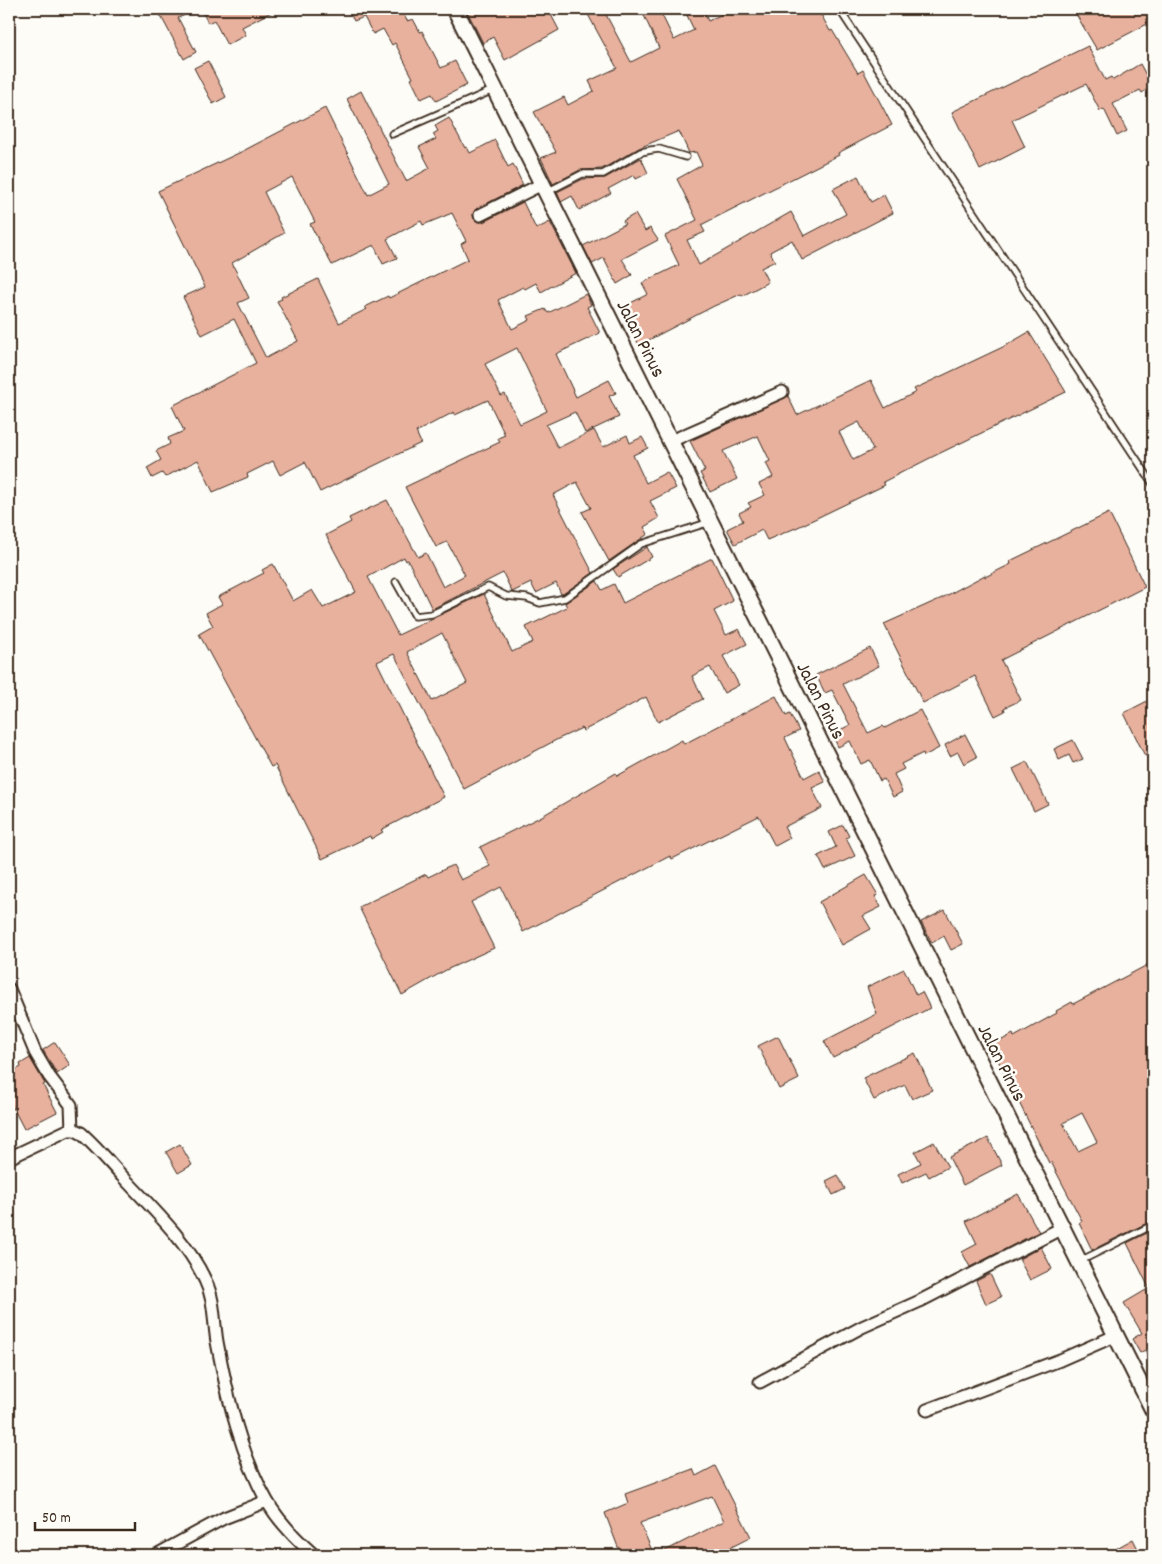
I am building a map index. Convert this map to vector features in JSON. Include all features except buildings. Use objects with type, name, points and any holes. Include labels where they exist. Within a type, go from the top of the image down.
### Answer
[{"type":"street","name":"Jalan Pinus","points":[[455,9],[1064,1227],[1153,1410]]},
{"type":"street","points":[[480,215],[544,188]]},
{"type":"street","points":[[671,441],[782,392]]},
{"type":"street","points":[[9,990],[21,1014],[23,1025],[35,1052],[49,1076],[70,1105],[72,1130]]},
{"type":"street","points":[[9,1158],[72,1130]]},
{"type":"street","points":[[72,1130],[86,1137],[152,1208],[189,1253],[205,1280],[213,1302],[217,1345],[234,1420],[267,1501],[296,1538],[314,1555]]},
{"type":"street","points":[[760,1382],[862,1327],[920,1301],[1064,1227]]},
{"type":"street","points":[[927,1410],[1060,1360],[1117,1335]]},
{"type":"street","points":[[156,1555],[224,1518],[267,1501]]},
{"type":"lane","points":[[839,9],[1153,484]]},
{"type":"lane","points":[[392,134],[495,89]]},
{"type":"lane","points":[[544,188],[582,174],[603,174],[641,152],[658,149],[686,157]]},
{"type":"lane","points":[[396,582],[415,616],[432,614],[488,587],[506,596],[527,598],[540,603],[565,598],[641,544],[710,522]]},
{"type":"lane","points":[[1080,1261],[1153,1225]]}]
